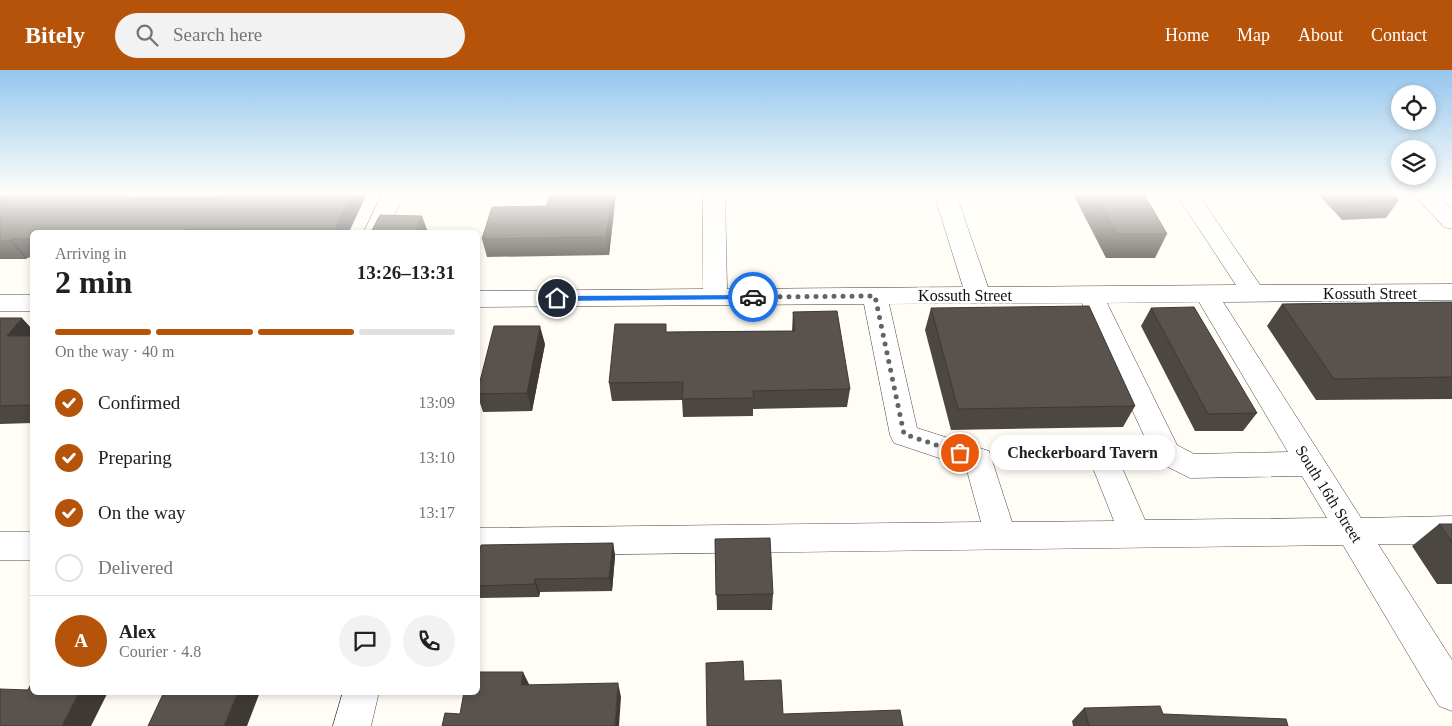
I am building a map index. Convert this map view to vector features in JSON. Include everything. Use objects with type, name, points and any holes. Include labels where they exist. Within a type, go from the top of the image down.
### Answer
[{"type":"street","points":[[714,225],[715,298]]},
{"type":"street","points":[[955,225],[978,296]]},
{"type":"street","points":[[1207,225],[1253,294]]},
{"type":"street","name":"Kossuth Street","points":[[480,299],[1452,292]]},
{"type":"street","name":"South 16th Street","points":[[1206,294],[1452,693]]},
{"type":"street","points":[[1091,295],[1166,453],[1190,466],[1310,464]]},
{"type":"street","points":[[875,296],[904,434],[979,459],[1000,535]]},
{"type":"street","points":[[0,303],[30,302]]},
{"type":"street","points":[[1102,454],[1135,534]]},
{"type":"street","points":[[480,542],[1452,530]]},
{"type":"street","points":[[0,546],[30,546]]},
{"type":"street","points":[[352,726],[360,695]]},
{"type":"building","points":[[0,225],[337,225],[335,228],[30,230],[30,239],[0,241]]},
{"type":"building","points":[[375,225],[418,225],[415,230],[372,230]]},
{"type":"building","points":[[486,225],[608,225],[606,237],[482,239]]},
{"type":"building","points":[[1112,225],[1162,225],[1167,234],[1117,234]]},
{"type":"building","points":[[1452,302],[1452,377],[1334,379],[1282,304]]},
{"type":"building","points":[[1089,306],[1135,406],[958,409],[931,308]]},
{"type":"building","points":[[1194,307],[1257,413],[1208,414],[1151,308]]},
{"type":"building","points":[[837,311],[850,389],[753,391],[754,398],[682,399],[683,382],[609,383],[615,324],[666,324],[666,332],[795,331],[793,312]]},
{"type":"building","points":[[0,318],[22,318],[7,336],[30,336],[30,405],[0,406]]},
{"type":"building","points":[[494,326],[540,326],[527,393],[480,394],[480,381]]},
{"type":"building","points":[[1439,524],[1452,524],[1452,542]]},
{"type":"building","points":[[770,538],[773,594],[716,595],[715,539]]},
{"type":"building","points":[[613,543],[609,578],[535,579],[535,584],[480,586],[481,545]]},
{"type":"building","points":[[743,661],[744,681],[781,680],[783,714],[900,710],[903,726],[707,726],[706,663]]},
{"type":"building","points":[[480,672],[523,672],[521,685],[618,683],[615,726],[442,726],[445,713],[460,714],[463,695],[480,695]]},
{"type":"building","points":[[30,686],[30,695],[78,695],[62,726],[0,726],[0,689],[28,690]]},
{"type":"building","points":[[163,695],[237,695],[224,726],[148,726]]},
{"type":"building","points":[[1160,706],[1163,714],[1286,719],[1288,726],[1089,726],[1084,708]]},
{"type":"way so far","points":[[753,297],[875,296],[904,434],[960,453]]},
{"type":"place","name":"Checkerboard Tavern","points":[[960,453]]},
{"type":"route","points":[[557,298],[753,297]]}]
